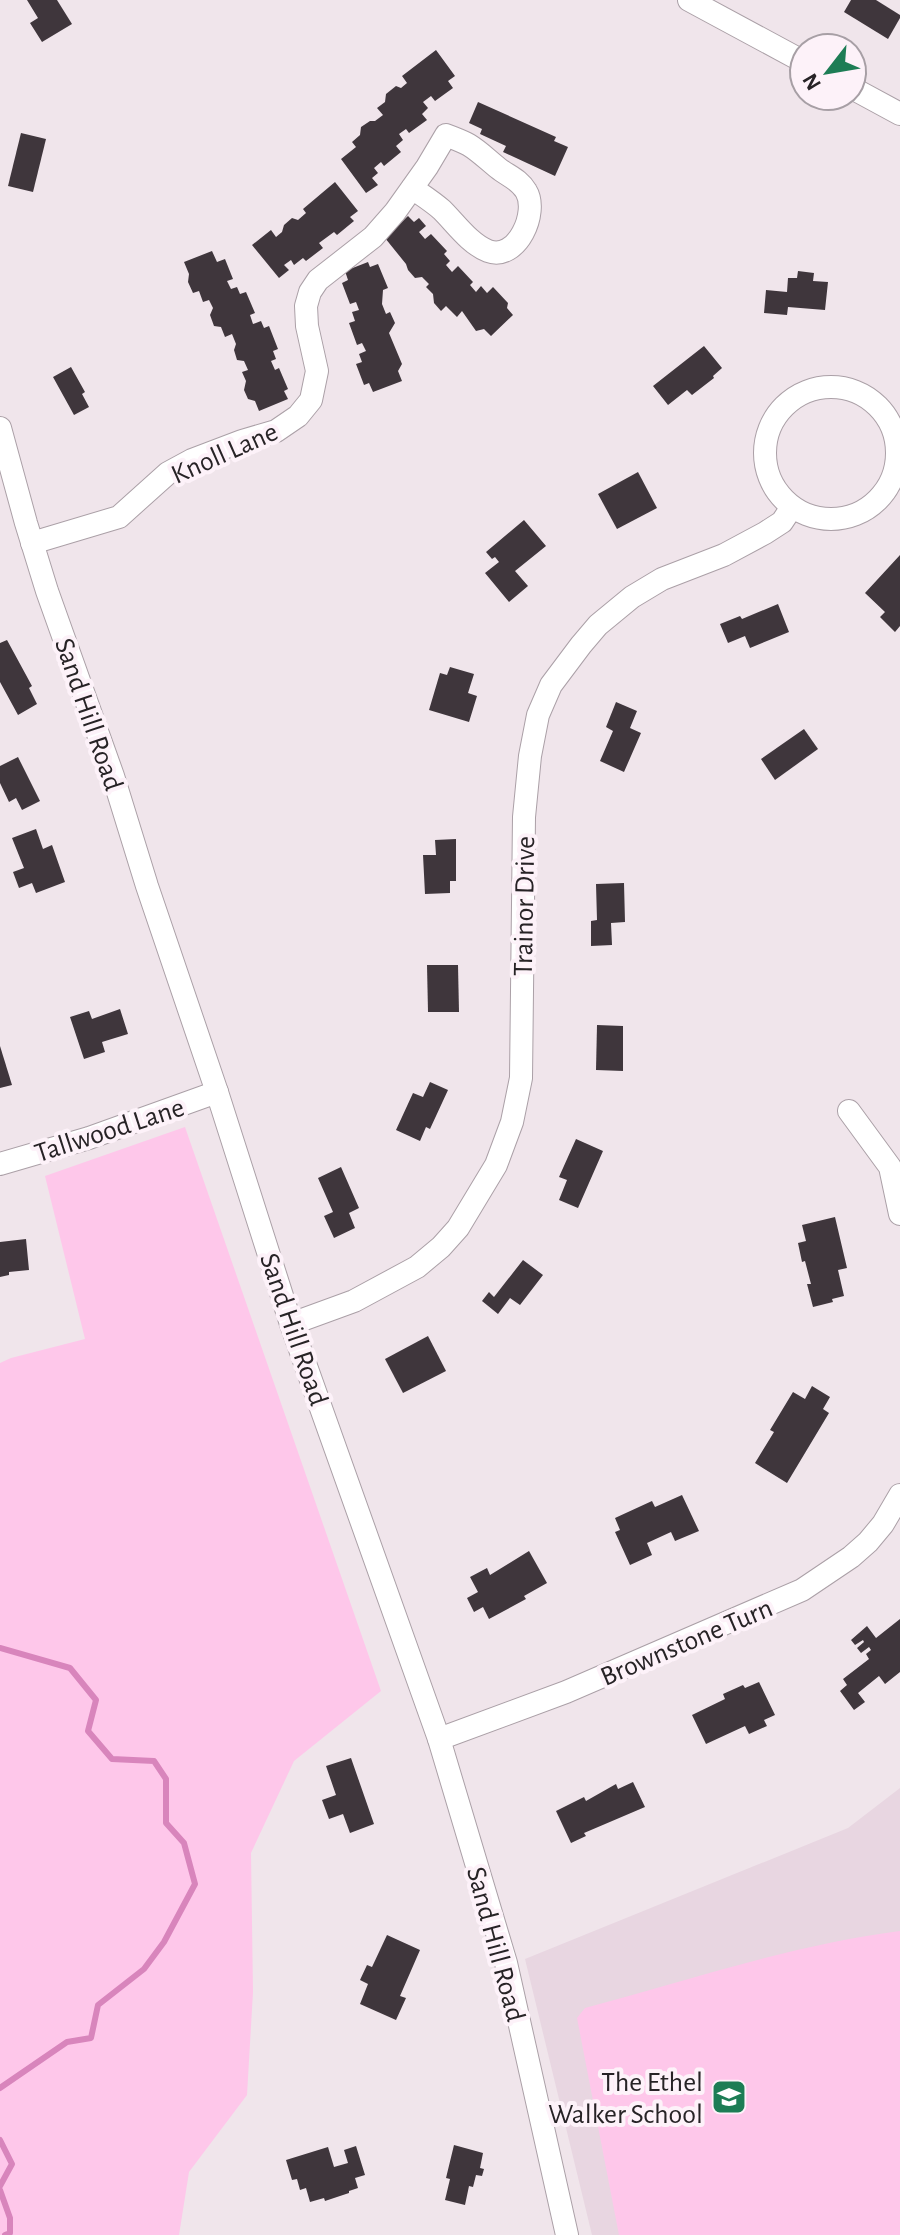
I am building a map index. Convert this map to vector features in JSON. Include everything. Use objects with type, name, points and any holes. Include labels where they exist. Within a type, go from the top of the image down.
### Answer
[{"type":"street","points":[[689,0],[788,53]]},
{"type":"street","points":[[868,97],[900,114]]},
{"type":"street","name":"Knoll Lane","points":[[32,543],[119,517],[168,473],[192,460],[276,431],[298,416],[311,400],[317,371],[307,326],[306,306],[310,292],[318,280],[373,237],[395,212],[446,135],[469,145],[520,181],[529,195],[531,211],[515,244],[503,251],[491,252],[476,244],[439,208],[412,188]]},
{"type":"street","points":[[827,386],[865,395],[882,409],[893,428],[897,449],[895,470],[887,489],[872,505],[854,515],[833,519],[811,517],[792,507],[770,479],[765,461],[767,434],[780,410],[809,389],[827,386]]},
{"type":"street","name":"Sand Hill Road","points":[[0,428],[47,591],[113,776],[291,1324],[439,1739],[506,1963],[567,2235]]},
{"type":"street","name":"Trainor Drive","points":[[291,1324],[354,1301],[417,1267],[458,1228],[496,1165],[512,1122],[521,1078],[524,817],[538,715],[551,685],[598,625],[632,597],[662,579],[724,555],[765,533],[782,522],[792,507]]},
{"type":"street","name":"Tallwood Lane","points":[[0,1164],[97,1135],[217,1092]]},
{"type":"street","points":[[849,1111],[890,1167],[900,1214]]},
{"type":"street","name":"Brownstone Turn","points":[[439,1739],[566,1692],[802,1590],[840,1566],[868,1542],[900,1495]]},
{"type":"shaded area","points":[[185,1127],[381,1691],[294,1761],[251,1853],[253,1992],[247,2095],[189,2172],[179,2235],[0,2235],[0,1363],[85,1339],[45,1176]]},
{"type":"shaded area","name":"The Ethel Walker School","points":[[900,1788],[900,2235],[592,2235],[525,1959],[848,1828]]},
{"type":"shaded area","name":"The Ethel Walker School","points":[[900,1931],[900,2235],[619,2235],[577,2018],[585,2008],[780,1954]]},
{"type":"building","points":[[27,0],[57,0],[72,24],[42,42],[30,23],[38,18]]},
{"type":"building","points":[[851,0],[876,0],[900,15],[888,39],[844,12]]},
{"type":"building","points":[[436,50],[455,76],[448,81],[453,88],[435,101],[431,96],[423,102],[428,108],[422,114],[427,120],[409,133],[406,129],[399,134],[403,140],[396,146],[401,152],[384,166],[381,162],[374,168],[378,173],[372,178],[378,185],[366,193],[341,159],[356,147],[352,142],[360,135],[361,127],[383,115],[377,108],[385,102],[386,94],[396,86],[401,88],[407,83],[402,76]]},
{"type":"building","points":[[478,102],[556,137],[554,141],[568,147],[555,176],[503,152],[506,146],[480,134],[482,129],[469,123]]},
{"type":"building","points":[[21,133],[46,139],[33,192],[8,186]]},
{"type":"building","points":[[335,182],[358,211],[350,217],[354,221],[337,235],[334,232],[319,243],[323,248],[306,261],[303,258],[294,265],[291,260],[284,265],[289,270],[279,278],[252,245],[271,230],[276,237],[284,225],[292,218],[298,220],[306,213],[303,209]]},
{"type":"building","points":[[408,216],[414,222],[419,218],[426,226],[419,232],[425,239],[431,234],[447,251],[444,254],[450,261],[446,265],[452,272],[458,266],[473,282],[470,285],[476,292],[481,286],[487,293],[493,287],[508,303],[507,308],[513,315],[491,336],[484,329],[476,331],[462,311],[457,317],[446,306],[441,311],[426,287],[429,284],[422,277],[415,278],[385,238]]},
{"type":"building","points":[[212,251],[217,262],[225,259],[233,279],[227,281],[231,289],[237,287],[240,294],[246,292],[255,313],[250,315],[253,324],[261,321],[264,328],[269,326],[278,349],[273,351],[276,359],[271,361],[275,370],[279,368],[288,389],[284,391],[288,399],[259,411],[255,401],[248,399],[244,390],[246,381],[242,372],[248,370],[244,361],[237,360],[232,334],[225,337],[221,327],[214,326],[210,315],[213,308],[209,300],[203,302],[199,291],[193,293],[188,282],[189,274],[184,262]]},
{"type":"building","points":[[368,262],[370,267],[378,264],[388,288],[383,290],[382,304],[395,323],[389,333],[402,364],[398,371],[402,381],[373,392],[369,383],[364,385],[356,364],[362,362],[359,354],[366,351],[362,343],[357,345],[349,323],[355,321],[352,312],[359,310],[356,302],[350,304],[342,283],[348,280],[345,271]]},
{"type":"building","points":[[798,271],[814,273],[813,281],[828,282],[825,310],[788,307],[787,315],[764,313],[766,290],[787,292],[788,278],[797,278]]},
{"type":"building","points":[[704,346],[722,368],[692,395],[687,390],[668,405],[653,386]]},
{"type":"building","points":[[71,367],[85,392],[82,394],[89,407],[74,415],[53,377]]},
{"type":"building","points":[[638,472],[657,508],[617,529],[598,494]]},
{"type":"building","points":[[524,520],[546,546],[515,571],[528,586],[509,602],[485,573],[499,562],[486,552]]},
{"type":"building","points":[[900,555],[900,626],[895,632],[880,617],[885,612],[865,593]]},
{"type":"building","points":[[778,604],[789,632],[750,648],[745,636],[728,643],[720,624],[740,616],[742,619]]},
{"type":"building","points":[[7,640],[32,686],[29,688],[37,704],[18,715],[0,682],[0,643]]},
{"type":"building","points":[[450,667],[474,674],[468,693],[477,696],[469,722],[429,710],[440,673],[447,675]]},
{"type":"building","points":[[616,702],[637,711],[630,728],[641,733],[624,772],[600,761],[613,731],[606,727]]},
{"type":"building","points":[[804,729],[818,749],[775,780],[761,759]]},
{"type":"building","points":[[18,757],[40,801],[22,810],[16,798],[9,802],[0,783],[0,766]]},
{"type":"building","points":[[36,829],[43,849],[52,845],[65,882],[36,893],[32,883],[19,888],[13,872],[24,868],[12,838]]},
{"type":"building","points":[[456,839],[456,881],[450,881],[450,893],[425,894],[423,855],[436,855],[435,840]]},
{"type":"building","points":[[624,883],[625,922],[611,923],[612,945],[591,946],[591,921],[597,920],[596,884]]},
{"type":"building","points":[[427,965],[458,965],[459,1012],[428,1012]]},
{"type":"building","points":[[120,1009],[128,1034],[102,1042],[105,1052],[84,1059],[70,1017],[89,1011],[92,1019]]},
{"type":"building","points":[[597,1025],[623,1026],[623,1071],[596,1070]]},
{"type":"building","points":[[0,1046],[12,1085],[0,1088]]},
{"type":"building","points":[[430,1082],[448,1090],[430,1129],[426,1127],[420,1141],[396,1130],[413,1093],[423,1097]]},
{"type":"building","points":[[576,1139],[603,1151],[578,1208],[559,1200],[567,1180],[559,1177]]},
{"type":"building","points":[[341,1167],[359,1208],[349,1213],[355,1228],[334,1238],[324,1216],[333,1212],[318,1178]]},
{"type":"building","points":[[835,1217],[847,1268],[838,1270],[844,1296],[813,1307],[807,1284],[811,1284],[798,1243],[806,1241],[802,1225]]},
{"type":"building","points":[[26,1239],[29,1270],[9,1272],[9,1275],[0,1277],[0,1242]]},
{"type":"building","points":[[523,1260],[543,1275],[520,1305],[510,1298],[498,1314],[482,1301],[489,1292],[494,1297]]},
{"type":"building","points":[[428,1336],[446,1371],[403,1393],[385,1359]]},
{"type":"building","points":[[812,1386],[830,1397],[823,1409],[829,1413],[787,1483],[755,1463],[793,1392],[805,1399]]},
{"type":"building","points":[[682,1495],[699,1531],[675,1541],[671,1532],[647,1543],[652,1555],[630,1565],[615,1532],[620,1530],[615,1518],[652,1501],[655,1507]]},
{"type":"building","points":[[529,1551],[547,1583],[524,1596],[526,1599],[489,1619],[483,1607],[474,1612],[467,1598],[478,1592],[470,1577],[487,1568],[490,1575]]},
{"type":"building","points":[[900,1619],[900,1672],[885,1684],[879,1676],[858,1693],[865,1702],[854,1710],[840,1691],[847,1685],[843,1679],[869,1659],[866,1654],[871,1650],[869,1647],[861,1653],[857,1648],[863,1640],[855,1645],[851,1640],[867,1626],[876,1638]]},
{"type":"building","points":[[759,1682],[775,1715],[764,1720],[767,1726],[749,1734],[745,1726],[706,1744],[692,1715],[725,1699],[723,1694]]},
{"type":"building","points":[[351,1758],[374,1824],[350,1833],[343,1814],[329,1819],[322,1800],[336,1795],[326,1766]]},
{"type":"building","points":[[633,1782],[645,1807],[584,1833],[586,1836],[571,1843],[556,1811],[584,1797],[586,1801],[616,1784],[618,1789]]},
{"type":"building","points":[[387,1935],[420,1950],[400,1996],[406,1998],[396,2020],[360,2004],[368,1984],[360,1980],[367,1965],[372,1967]]},
{"type":"building","points":[[454,2145],[483,2153],[482,2176],[476,2175],[473,2187],[469,2186],[465,2205],[445,2200],[450,2179],[446,2178]]},
{"type":"building","points":[[356,2146],[365,2175],[355,2178],[358,2188],[349,2193],[310,2202],[306,2188],[300,2190],[297,2179],[292,2180],[286,2160],[328,2147],[334,2167],[348,2163],[344,2150]]},
{"type":"waterway","points":[[0,1648],[70,1668],[96,1700],[88,1731],[112,1759],[154,1761],[166,1779],[166,1823],[184,1843],[195,1884],[164,1942],[144,1969],[98,2005],[91,2038],[67,2042],[0,2088]]},
{"type":"waterway","points":[[0,2140],[12,2164],[0,2186]]},
{"type":"waterway","points":[[0,2190],[10,2218],[10,2233],[5,2235]]},
{"type":"place","name":"The Ethel Walker School","points":[[729,2097]]}]
